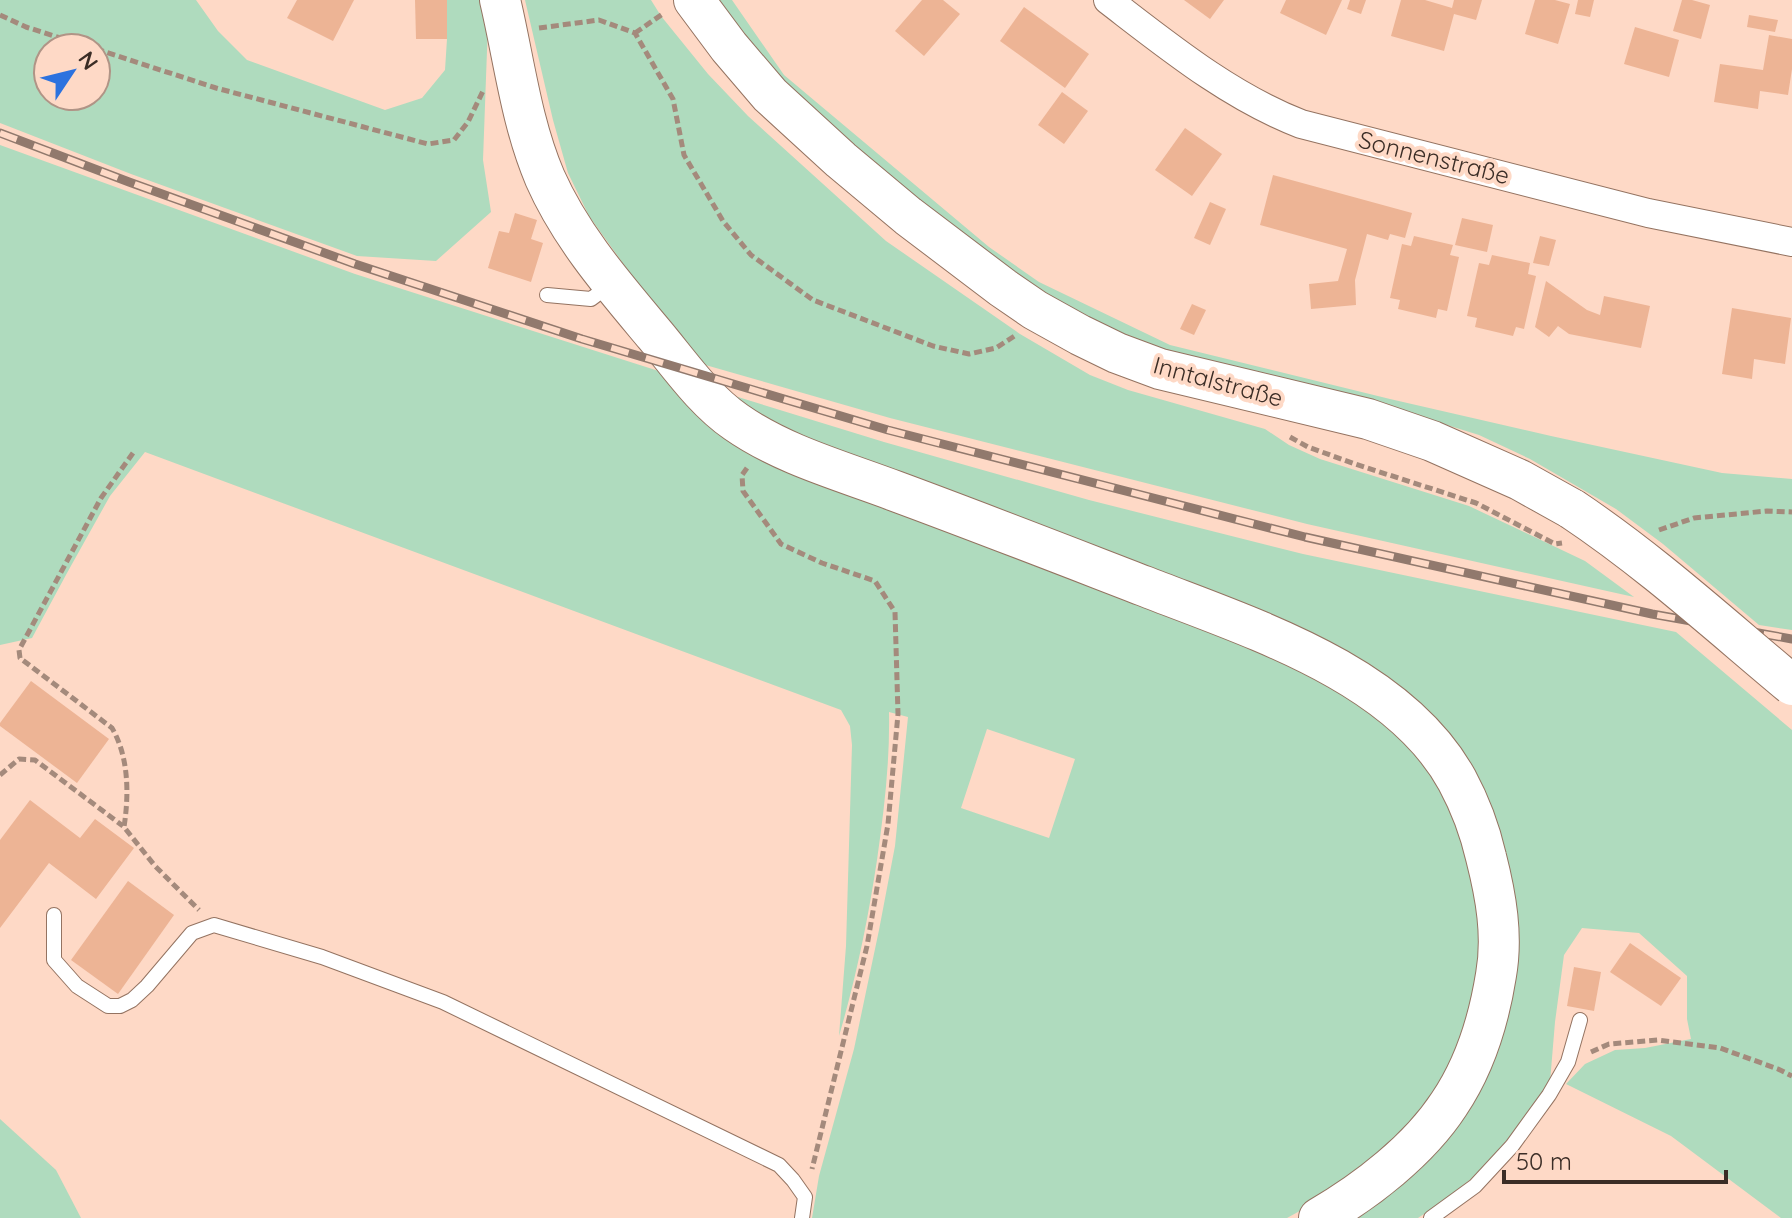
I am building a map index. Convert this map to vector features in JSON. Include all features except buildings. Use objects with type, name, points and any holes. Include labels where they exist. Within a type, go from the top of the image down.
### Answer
[{"type":"street","points":[[500,0],[530,132],[544,175],[560,209],[612,284],[713,403],[736,422],[774,444],[1283,640],[1337,669],[1407,718],[1433,745],[1456,778],[1483,845],[1499,930],[1494,986],[1478,1043],[1465,1076],[1433,1125],[1388,1170],[1319,1218]]},
{"type":"street","name":"Sonnenstraße","points":[[1108,0],[1199,68],[1272,113],[1301,124],[1648,213],[1792,242]]},
{"type":"street","name":"Inntalstraße","points":[[680,6],[729,47],[770,95],[841,160],[908,216],[1035,310],[1117,353],[1160,369],[1368,419],[1432,441],[1520,480],[1564,526],[1609,533],[1792,685]]},
{"type":"lane","points":[[547,295],[591,299],[612,284]]},
{"type":"lane","points":[[54,915],[54,960],[77,986],[108,1006],[120,1006],[132,1000],[192,933],[214,925],[322,957],[443,1002],[779,1165],[805,1197],[802,1218]]},
{"type":"lane","points":[[1431,1218],[1475,1186],[1512,1146],[1549,1095],[1568,1062],[1580,1020]]},
{"type":"path","points":[[635,33],[680,6]]},
{"type":"path","points":[[0,15],[41,32]]},
{"type":"path","points":[[508,40],[531,29],[599,20],[635,33],[673,99],[684,155],[723,221],[751,255],[813,300],[933,346],[969,354],[996,348],[1023,329]]},
{"type":"path","points":[[112,55],[216,88],[428,144],[454,140],[468,122]]},
{"type":"path","points":[[1286,435],[1308,447],[1355,464],[1476,503],[1564,526]]},
{"type":"path","points":[[774,444],[750,463],[742,475],[743,491],[781,544],[822,563],[875,581],[895,612],[898,714],[888,824],[867,946],[805,1197]]},
{"type":"path","points":[[124,827],[128,800],[121,743],[112,728],[20,658],[19,650],[101,498],[133,453]]},
{"type":"path","points":[[1654,532],[1694,518],[1767,511],[1792,512]]},
{"type":"path","points":[[0,775],[19,759],[35,760],[124,827],[155,866],[214,925]]},
{"type":"path","points":[[1568,1062],[1609,1044],[1658,1040],[1720,1048],[1792,1076]]},
{"type":"green space","points":[[0,0],[196,0],[218,31],[247,60],[385,110],[422,98],[445,70],[447,0],[482,0],[488,23],[483,160],[491,212],[436,261],[357,256],[0,123]]},
{"type":"green space","points":[[525,0],[651,0],[708,74],[748,116],[886,241],[1020,334],[1090,375],[1128,390],[1265,429],[1289,445],[1320,459],[1469,506],[1585,561],[1634,597],[1307,524],[890,418],[695,362],[651,310],[632,276],[589,216],[568,173]]},
{"type":"green space","points":[[714,0],[732,0],[784,75],[989,247],[1039,282],[1170,345],[1390,399],[1722,473],[1792,479],[1792,630],[1759,625],[1663,544],[1616,509],[1530,459],[1479,435],[1389,407],[1165,354],[1041,295],[919,204],[781,84]]},
{"type":"green space","points":[[0,145],[355,274],[668,374],[1273,654],[1331,684],[1403,738],[1434,779],[1454,816],[1478,893],[1481,980],[1451,1063],[1423,1110],[1375,1159],[1287,1218],[812,1218],[819,1176],[854,1049],[879,930],[895,846],[908,717],[889,712],[886,786],[877,860],[861,949],[839,1036],[846,946],[852,745],[850,726],[841,710],[145,452],[110,496],[32,638],[0,645]],"holes":[[[987,729],[1075,759],[1049,838],[961,808]]]},
{"type":"green space","points":[[725,393],[1089,500],[1303,554],[1676,632],[1792,730],[1792,1218],[1781,1218],[1671,1136],[1566,1084],[1585,1064],[1615,1050],[1691,1039],[1687,1019],[1687,976],[1639,933],[1582,928],[1564,955],[1550,1082],[1486,1167],[1418,1218],[1344,1218],[1503,1013],[1446,737],[796,438]]},
{"type":"green space","points":[[0,1119],[56,1170],[81,1218],[0,1218]]},
{"type":"railway","points":[[0,133],[355,264],[582,339],[888,430],[1305,537],[1652,614],[1792,639]]}]
